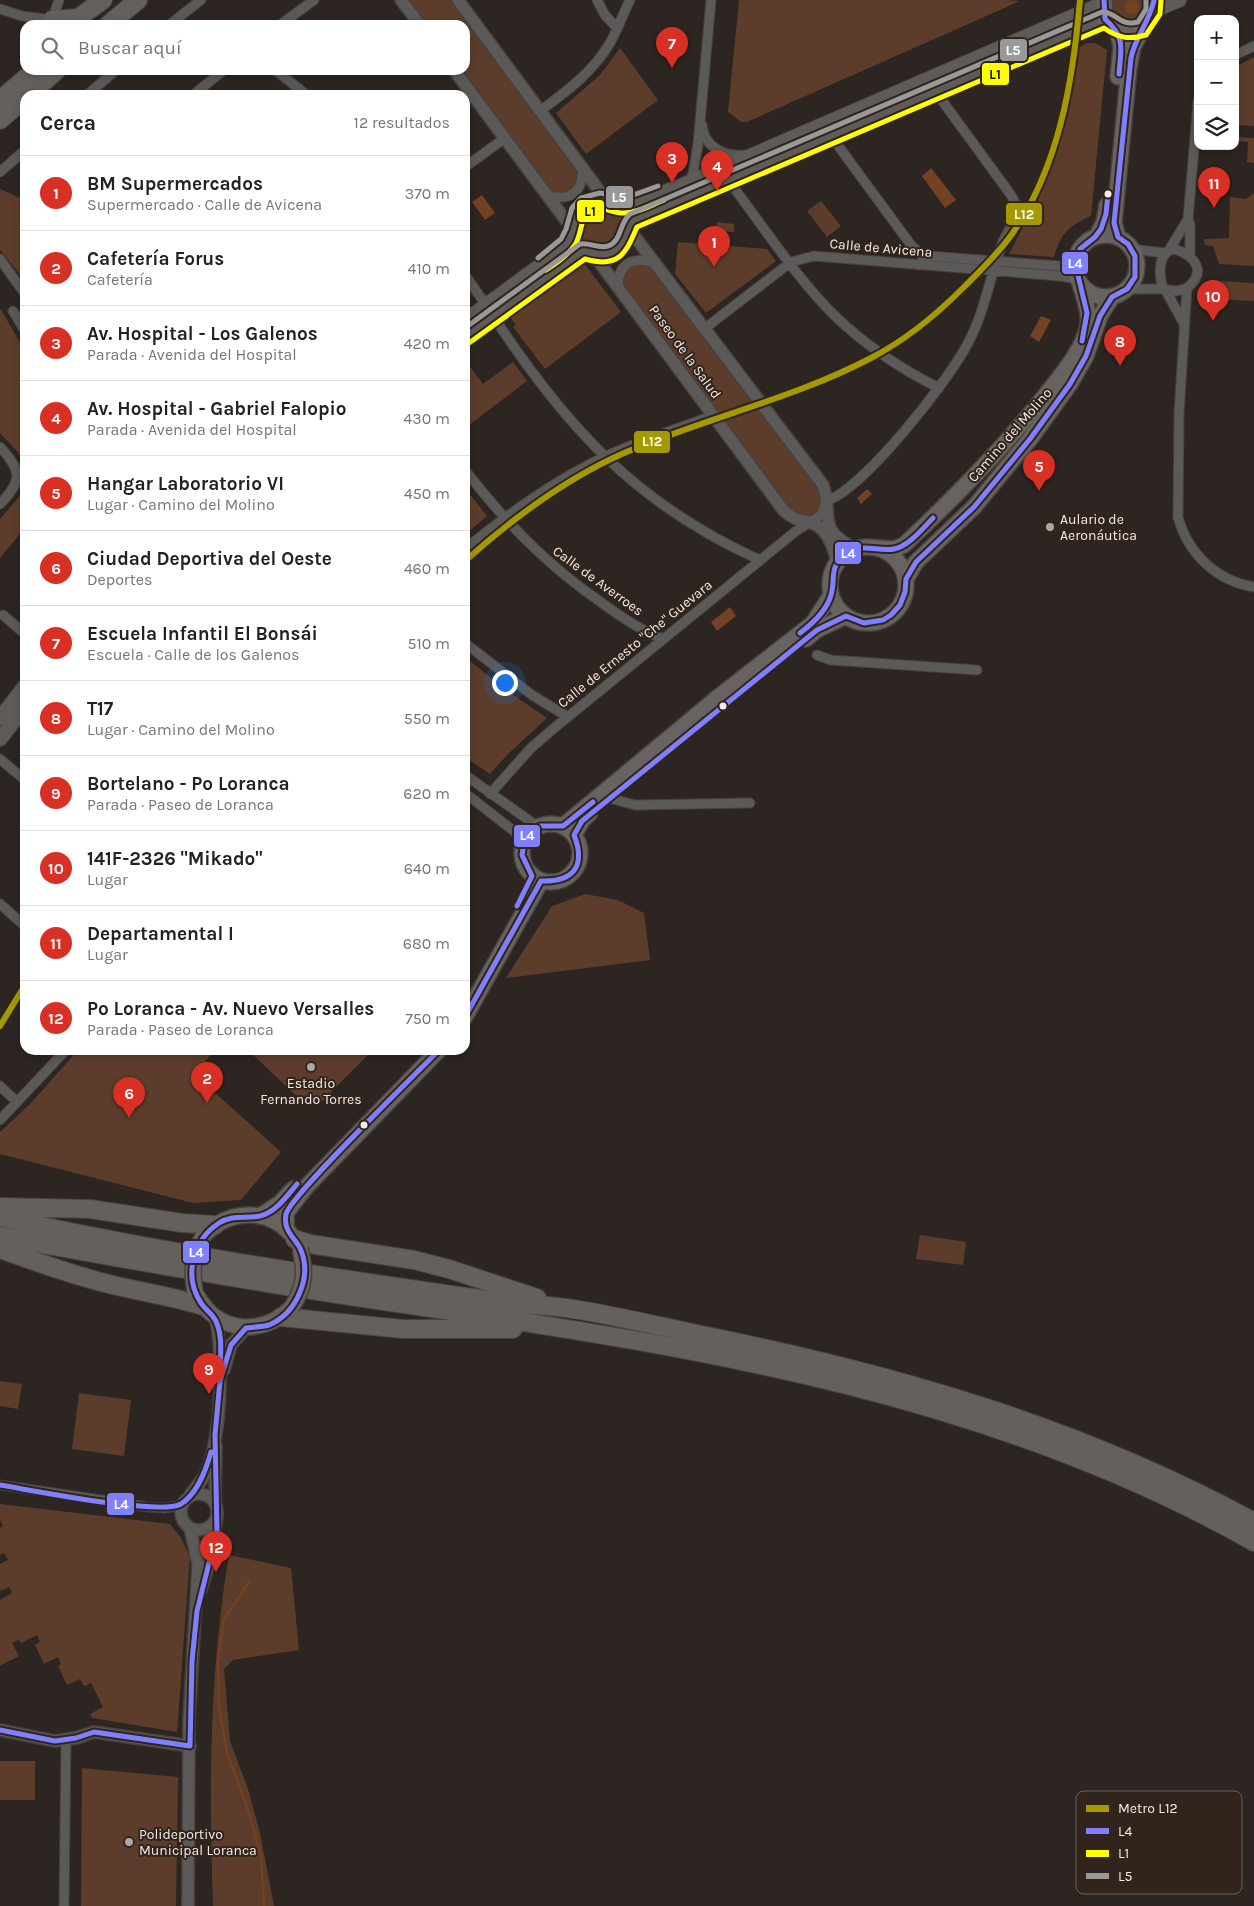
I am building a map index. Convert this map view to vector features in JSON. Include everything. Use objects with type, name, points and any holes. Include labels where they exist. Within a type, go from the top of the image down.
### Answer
[{"type":"highway","points":[[68,20],[78,18],[103,0]]},
{"type":"highway","points":[[92,20],[116,0]]},
{"type":"highway","points":[[114,20],[138,0]]},
{"type":"highway","points":[[0,100],[21,75]]},
{"type":"highway","points":[[0,100],[28,75]]},
{"type":"highway","points":[[35,90],[51,75]]},
{"type":"highway","points":[[0,120],[20,102]]},
{"type":"highway","points":[[0,1206],[90,1209],[182,1224],[209,1231]]},
{"type":"highway","points":[[0,1217],[63,1232],[252,1264],[505,1302],[568,1308]]},
{"type":"highway","points":[[0,1236],[178,1269],[564,1328],[785,1370],[889,1395],[981,1423],[1075,1457],[1167,1497],[1254,1542]]},
{"type":"highway","points":[[294,1239],[440,1267],[568,1308],[813,1359],[894,1379],[985,1406],[1084,1443],[1177,1484],[1254,1522]]},
{"type":"highway","points":[[0,1249],[54,1270],[111,1285],[175,1297],[199,1299]]},
{"type":"highway","points":[[287,1312],[402,1329],[492,1328],[554,1331],[564,1328]]},
{"type":"main road","points":[[1118,238],[1114,223],[1129,68],[1133,47],[1153,6],[1179,0]]},
{"type":"main road","points":[[619,207],[629,206],[688,183],[750,154],[1104,1],[1105,19],[1117,30],[1130,33],[1143,28]]},
{"type":"main road","points":[[573,231],[577,243],[589,253],[605,256],[616,252],[624,244],[628,228],[633,220],[1105,19]]},
{"type":"main road","points":[[1097,236],[1104,222],[1108,190],[1121,46],[1117,30]]},
{"type":"main road","points":[[470,332],[489,311],[564,248],[573,231],[577,212],[585,204],[595,200],[606,200],[619,207],[624,212],[628,228]]},
{"type":"main road","points":[[1108,235],[1118,238],[1132,249],[1136,270],[1127,289],[1112,296],[1094,295],[1079,282],[1076,258],[1083,244],[1097,236],[1108,235]]},
{"type":"main road","points":[[470,319],[489,311],[589,253]]},
{"type":"main road","name":"Camino del Molino","points":[[879,548],[894,548],[904,545],[959,493],[1016,432],[1058,379],[1078,350],[1088,327],[1087,312],[1079,282]]},
{"type":"main road","name":"Camino del Molino","points":[[906,579],[916,562],[974,507],[1030,439],[1070,384],[1086,356],[1100,316],[1112,296]]},
{"type":"main road","points":[[879,548],[892,555],[901,565],[906,579],[905,592],[900,605],[891,615],[883,620],[864,623],[846,616],[837,607],[831,595],[831,578],[837,562],[855,549],[879,548]]},
{"type":"main road","points":[[569,830],[813,623],[831,595]]},
{"type":"main road","points":[[569,830],[722,705],[818,630],[846,616]]},
{"type":"main road","points":[[0,718],[20,692]]},
{"type":"main road","points":[[0,739],[20,713]]},
{"type":"main road","points":[[552,823],[569,830],[579,846],[580,858],[575,870],[566,879],[554,883],[536,879],[521,859],[524,839],[537,826],[552,823]]},
{"type":"main road","points":[[470,993],[536,879]]},
{"type":"main road","points":[[470,1007],[536,879]]},
{"type":"main road","points":[[260,1216],[280,1203],[422,1055]]},
{"type":"main road","points":[[294,1239],[274,1220],[243,1214],[228,1218],[209,1231],[195,1251],[191,1273],[199,1299],[216,1318],[230,1325],[246,1328],[268,1324],[287,1312],[304,1281],[304,1266],[286,1212],[307,1186],[434,1055]]},
{"type":"street","points":[[53,20],[60,0]]},
{"type":"street","points":[[175,20],[201,0]]},
{"type":"street","points":[[287,20],[314,0]]},
{"type":"street","points":[[401,0],[416,20]]},
{"type":"street","points":[[458,0],[606,200]]},
{"type":"street","points":[[597,0],[605,15],[617,28]]},
{"type":"street","points":[[540,111],[580,81],[601,56],[630,0]]},
{"type":"street","points":[[688,183],[693,174],[701,113],[711,0]]},
{"type":"street","points":[[0,9],[39,20]]},
{"type":"street","points":[[1239,53],[1254,46]]},
{"type":"street","points":[[93,90],[110,75]]},
{"type":"street","points":[[200,90],[218,75]]},
{"type":"street","points":[[281,75],[301,90]]},
{"type":"street","points":[[458,75],[469,90]]},
{"type":"street","points":[[470,91],[573,231]]},
{"type":"street","points":[[807,523],[821,515],[826,501],[843,493],[889,448],[958,362],[970,340],[980,315],[1005,235],[1018,215],[1017,204],[935,92]]},
{"type":"street","points":[[1198,105],[1188,219],[1190,225],[1190,255],[1197,266],[1197,274],[1188,288],[1184,322],[1179,413],[1178,517],[1182,531],[1197,555],[1210,569],[1230,581],[1254,587]]},
{"type":"street","points":[[701,113],[703,133],[710,144],[720,152],[733,156],[750,154]]},
{"type":"street","points":[[831,136],[911,245],[921,254],[924,262],[918,265]]},
{"type":"street","points":[[470,163],[505,138]]},
{"type":"street","points":[[0,172],[20,154]]},
{"type":"street","points":[[548,196],[567,198],[577,190],[583,177],[582,167]]},
{"type":"street","points":[[728,180],[834,315],[864,341],[900,367],[939,388]]},
{"type":"street","points":[[1184,322],[1161,282],[1162,257],[1188,219]]},
{"type":"street","name":"Paseo de la Salud","points":[[628,228],[823,485],[826,501],[826,519],[831,530],[842,542],[855,549]]},
{"type":"street","points":[[1132,249],[1167,251],[1190,255]]},
{"type":"street","name":"Paseo de la Salud","points":[[589,253],[618,286],[784,512],[795,521],[816,525],[826,534],[834,549],[837,562]]},
{"type":"street","points":[[921,254],[996,262],[1060,266],[1070,263],[1076,258]]},
{"type":"street","name":"Calle de Avicena","points":[[704,329],[791,262],[814,256],[992,272],[1067,276],[1079,282]]},
{"type":"street","points":[[0,259],[20,287]]},
{"type":"street","points":[[618,286],[619,272],[630,262],[643,259],[654,263]]},
{"type":"street","points":[[470,282],[557,406],[604,457],[664,507],[704,532],[760,560]]},
{"type":"street","points":[[1127,289],[1164,290],[1188,288]]},
{"type":"street","points":[[12,311],[20,323]]},
{"type":"street","points":[[470,545],[503,518],[554,484],[604,457],[713,416]]},
{"type":"street","points":[[0,447],[17,468],[18,478],[13,491],[0,504]]},
{"type":"street","name":"Calle de Averroes","points":[[470,476],[503,518],[555,568],[626,620],[661,638]]},
{"type":"street","name":"Calle de Ernesto \"Che\" Guevara","points":[[490,794],[530,749],[661,638],[807,523]]},
{"type":"street","points":[[3,615],[20,630]]},
{"type":"street","points":[[470,647],[532,695],[568,717]]},
{"type":"street","points":[[816,655],[831,660],[977,670]]},
{"type":"street","points":[[0,759],[20,776]]},
{"type":"street","points":[[470,779],[537,826]]},
{"type":"street","points":[[470,797],[524,839]]},
{"type":"street","points":[[609,798],[635,805],[750,802]]},
{"type":"street","points":[[0,904],[20,922]]},
{"type":"street","points":[[0,1120],[61,1055]]},
{"type":"street","points":[[0,1086],[17,1102]]},
{"type":"street","points":[[190,1495],[203,1494],[216,1509],[215,1520],[207,1528],[201,1530],[190,1528],[182,1521],[180,1515],[182,1505],[206,1473],[215,1436],[220,1381],[220,1339],[216,1318]]},
{"type":"street","points":[[220,1381],[231,1345],[246,1328]]},
{"type":"street","points":[[197,1611],[212,1554],[216,1509],[217,1455],[215,1436]]},
{"type":"street","points":[[0,1485],[148,1507],[164,1508],[182,1505]]},
{"type":"street","points":[[188,1906],[192,1661],[197,1611],[198,1564],[190,1528]]},
{"type":"street","points":[[0,1730],[55,1741],[94,1732],[190,1746]]},
{"type":"street","points":[[64,1906],[66,1740]]},
{"type":"shaded area","points":[[407,0],[454,0],[469,20],[422,20]]},
{"type":"shaded area","points":[[739,0],[1020,1],[747,122],[741,122],[728,112]]},
{"type":"shaded area","points":[[1112,0],[1146,0],[1143,19],[1136,23],[1124,25],[1119,23],[1112,15]]},
{"type":"shaded area","points":[[1132,0],[1137,2],[1139,7],[1137,12],[1132,14],[1127,12],[1125,7],[1127,2]]},
{"type":"shaded area","points":[[470,22],[578,168],[579,183],[570,193],[552,193],[463,75],[470,75]]},
{"type":"shaded area","points":[[1087,43],[1095,43],[1107,50],[1091,216],[1067,231],[1054,257],[1009,254],[1034,206],[1028,198],[1044,162],[1057,125],[1067,88],[1074,50]]},
{"type":"shaded area","points":[[620,48],[658,100],[586,154],[556,113],[600,75]]},
{"type":"shaded area","points":[[1254,57],[1254,126],[1239,125],[1239,65]]},
{"type":"shaded area","points":[[1239,137],[1254,138],[1254,163],[1247,162],[1248,142],[1239,141]]},
{"type":"shaded area","points":[[931,168],[956,200],[945,208],[922,176]]},
{"type":"shaded area","points":[[0,189],[20,198],[20,275],[0,250]]},
{"type":"shaded area","points":[[1254,193],[1254,266],[1219,264],[1213,246],[1205,245],[1204,239],[1229,238],[1230,197],[1246,199]]},
{"type":"shaded area","points":[[482,195],[495,213],[485,220],[472,202]]},
{"type":"shaded area","points":[[600,200],[611,202],[620,208],[626,217],[628,228],[626,239],[620,248],[611,254],[600,256],[589,254],[580,248],[574,239],[572,228],[574,217],[580,208],[589,202]]},
{"type":"shaded area","points":[[821,201],[841,226],[827,237],[807,211]]},
{"type":"shaded area","points":[[717,222],[734,224],[734,232],[716,231]]},
{"type":"shaded area","points":[[678,242],[767,249],[776,261],[706,313],[675,274]]},
{"type":"shaded area","points":[[638,261],[653,267],[817,484],[823,500],[815,514],[800,517],[788,510],[622,290],[621,272]]},
{"type":"shaded area","points":[[583,262],[621,312],[545,369],[513,327],[516,325],[510,317]]},
{"type":"shaded area","points":[[1218,281],[1254,283],[1254,301],[1212,299]]},
{"type":"shaded area","points":[[0,308],[20,342],[20,455],[0,433]]},
{"type":"shaded area","points":[[1041,316],[1051,320],[1039,342],[1030,336]]},
{"type":"shaded area","points":[[513,362],[527,381],[470,424],[470,367],[483,384]]},
{"type":"shaded area","points":[[867,489],[872,494],[861,504],[857,498]]},
{"type":"shaded area","points":[[470,494],[487,516],[470,531]]},
{"type":"shaded area","points":[[20,496],[20,534],[0,558],[0,519]]},
{"type":"shaded area","points":[[730,607],[736,616],[717,631],[711,622]]},
{"type":"shaded area","points":[[470,661],[506,690],[547,718],[508,754],[490,774],[470,760]]},
{"type":"shaded area","points":[[585,894],[618,900],[644,913],[650,960],[506,978],[552,906]]},
{"type":"shaded area","points":[[74,1055],[211,1055],[194,1074],[281,1152],[241,1200],[193,1203],[0,1154],[0,1132],[31,1103]]},
{"type":"shaded area","name":"Estadio Fernando Torres","points":[[253,1055],[368,1055],[318,1105],[307,1106]]},
{"type":"shaded area","points":[[920,1235],[966,1242],[963,1265],[916,1259]]},
{"type":"shaded area","points":[[0,1381],[22,1384],[18,1409],[0,1406]]},
{"type":"shaded area","points":[[79,1393],[131,1400],[124,1456],[72,1449]]},
{"type":"shaded area","points":[[0,1504],[170,1524],[181,1538],[190,1557],[177,1732],[92,1718],[90,1714],[103,1707],[91,1683],[84,1686],[80,1679],[67,1685],[58,1666],[61,1664],[58,1657],[44,1664],[35,1645],[40,1642],[37,1635],[21,1643],[19,1640],[12,1643],[19,1656],[0,1666],[0,1600],[12,1593],[9,1587],[0,1591],[0,1564],[8,1560],[4,1553],[0,1555],[0,1528],[3,1526],[0,1520]]},
{"type":"shaded area","points":[[229,1555],[291,1568],[299,1650],[233,1660],[224,1669],[230,1741],[248,1789],[260,1833],[274,1906],[213,1906],[211,1774],[214,1686],[222,1599]]},
{"type":"shaded area","points":[[0,1761],[35,1761],[35,1800],[0,1800]]},
{"type":"shaded area","name":"Polideportivo Municipal Loranca","points":[[82,1768],[178,1777],[176,1906],[81,1906]]},
{"type":"waterway","points":[[249,1582],[224,1619],[218,1661],[219,1707],[227,1753],[246,1804],[261,1855],[264,1906]]},
{"type":"metro line","name":"L12","points":[[470,557],[540,501],[602,463],[686,429],[780,397],[841,372],[871,358],[896,343],[942,308],[982,269],[1007,241],[1028,208],[1041,181],[1052,152],[1068,92],[1080,0]]},
{"type":"metro line","name":"L12","points":[[0,1026],[20,993]]},
{"type":"transit line","name":"L4","points":[[1104,0],[1105,19],[1116,32],[1121,44],[1119,74]]},
{"type":"transit line","name":"L5","points":[[470,324],[580,244],[604,247],[613,244],[626,218],[630,214],[1102,12],[1107,12],[1122,21],[1138,22],[1146,9],[1146,0]]},
{"type":"transit line","name":"L4","points":[[470,1008],[541,881],[562,879],[574,870],[578,863],[579,855],[574,835],[582,821],[817,630],[846,616],[864,623],[883,620],[891,615],[900,605],[905,592],[906,579],[916,562],[974,507],[1030,439],[1070,384],[1086,356],[1100,316],[1112,297],[1127,289],[1135,277],[1135,256],[1128,244],[1118,237],[1114,223],[1131,58],[1154,0]]},
{"type":"transit line","name":"L1","points":[[470,342],[585,259],[606,262],[620,256],[625,251],[637,227],[1104,28],[1124,37],[1146,35],[1160,14],[1161,1]]},
{"type":"transit line","name":"L5","points":[[538,258],[561,239],[572,208],[581,198],[600,193],[625,198],[658,186]]},
{"type":"transit line","name":"L4","points":[[1082,341],[1087,313],[1075,263],[1080,249],[1095,237],[1101,229],[1106,214],[1108,194]]},
{"type":"transit line","name":"L1","points":[[546,270],[562,259],[575,245],[584,217],[590,211],[598,208],[629,213],[664,200]]},
{"type":"transit line","name":"L4","points":[[800,633],[814,621],[829,601],[835,568],[840,559],[852,550],[864,548],[888,550],[900,547],[915,536],[933,518]]},
{"type":"transit line","name":"L4","points":[[517,906],[532,876],[522,855],[525,837],[540,826],[563,826],[593,802]]},
{"type":"transit line","name":"L4","points":[[0,1730],[55,1741],[76,1738],[94,1732],[190,1746],[192,1661],[197,1611],[217,1531],[215,1435],[220,1381],[231,1345],[246,1328],[269,1325],[279,1319],[295,1303],[300,1292],[305,1270],[304,1259],[300,1248],[287,1229],[285,1220],[286,1214],[293,1203],[330,1160],[434,1055]]},
{"type":"transit line","name":"L4","points":[[220,1373],[221,1342],[219,1330],[216,1321],[201,1303],[193,1282],[192,1270],[197,1249],[210,1230],[219,1223],[229,1219],[266,1214],[281,1203],[297,1184]]},
{"type":"transit line","name":"L4","points":[[0,1485],[123,1505],[168,1507],[181,1504],[192,1494],[204,1473],[211,1452]]},
{"type":"place","name":"Escuela Infantil El Bonsái","points":[[672,68]]},
{"type":"place","name":"Av. Hospital - Los Galenos","points":[[672,183]]},
{"type":"place","name":"Av. Hospital - Gabriel Falopio","points":[[717,191]]},
{"type":"place","name":"Departamental I","points":[[1214,208]]},
{"type":"place","name":"BM Supermercados","points":[[714,267]]},
{"type":"place","name":"141F-2326 \"Mikado\"","points":[[1213,321]]},
{"type":"place","name":"T17","points":[[1120,366]]},
{"type":"place","name":"Hangar Laboratorio VI","points":[[1039,491]]},
{"type":"place","name":"Aulario de Aeronáutica","points":[[1050,527]]},
{"type":"place","name":"Estadio Fernando Torres","points":[[311,1067]]},
{"type":"place","name":"Cafetería Forus","points":[[207,1103]]},
{"type":"place","name":"Ciudad Deportiva del Oeste","points":[[129,1118]]},
{"type":"place","name":"Bortelano - Pº Loranca","points":[[209,1394]]},
{"type":"place","name":"Pº Loranca - Av. Nuevo Versalles","points":[[216,1572]]},
{"type":"place","name":"Polideportivo Municipal Loranca","points":[[129,1842]]}]
